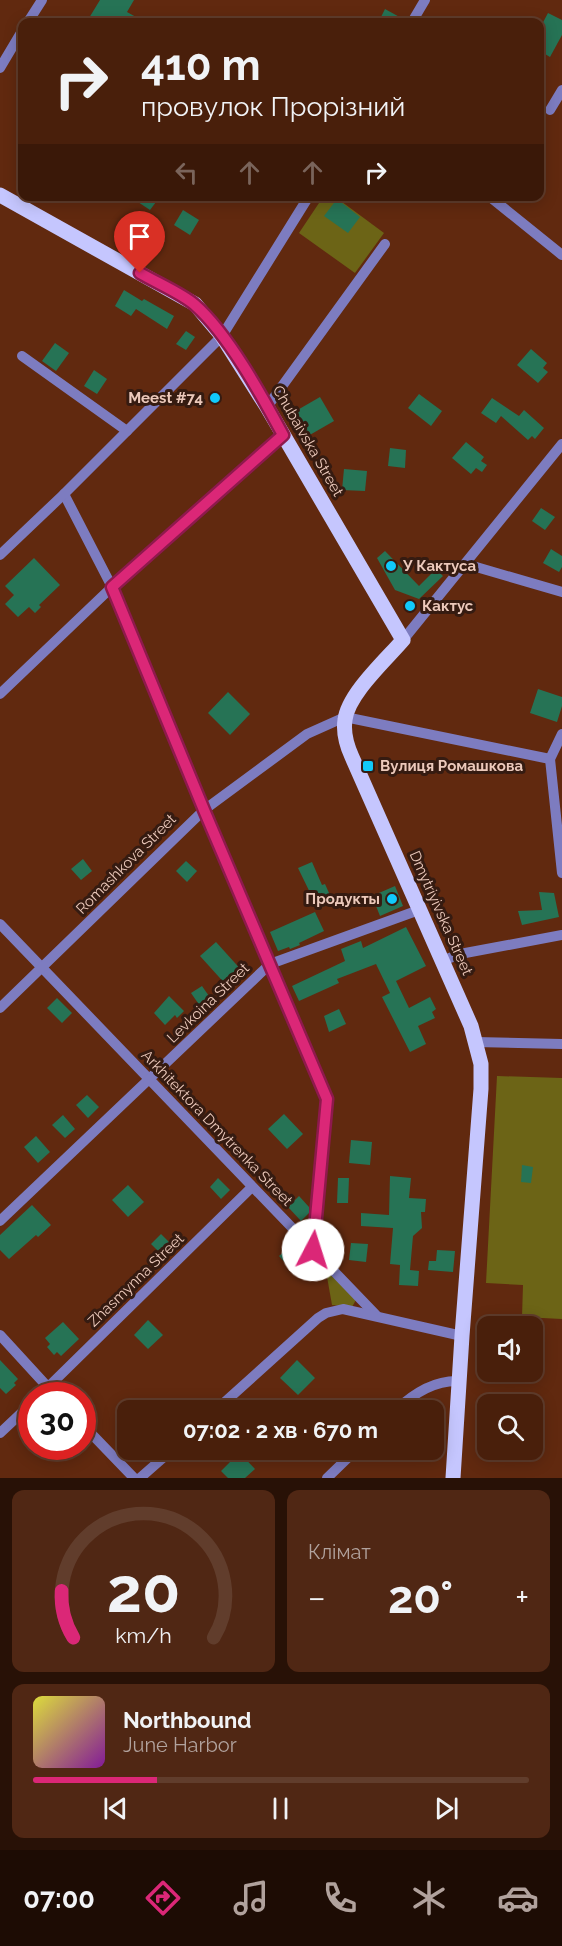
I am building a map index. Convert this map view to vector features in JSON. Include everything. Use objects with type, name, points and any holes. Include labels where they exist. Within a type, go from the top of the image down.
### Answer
[{"type":"main road","name":"Chubaivska Street","points":[[0,195],[195,304],[222,336],[267,407],[403,640]]},
{"type":"main road","points":[[345,717],[360,690],[403,640]]},
{"type":"main road","name":"Dmytriyivska Street","points":[[345,717],[347,746],[471,1026],[481,1065],[453,1478]]},
{"type":"street","points":[[35,18],[42,0]]},
{"type":"street","points":[[414,18],[424,0]]},
{"type":"street","points":[[0,68],[18,38]]},
{"type":"street","points":[[11,50],[18,54]]},
{"type":"street","points":[[550,110],[562,90]]},
{"type":"street","points":[[0,555],[222,336],[306,201]]},
{"type":"street","points":[[495,201],[562,255]]},
{"type":"street","points":[[267,407],[386,244]]},
{"type":"street","points":[[22,356],[127,432]]},
{"type":"street","points":[[0,693],[112,587],[283,435]]},
{"type":"street","points":[[403,640],[562,444]]},
{"type":"street","points":[[64,494],[112,587],[327,1099],[313,1250]]},
{"type":"street","points":[[466,564],[562,592]]},
{"type":"street","points":[[345,717],[550,759]]},
{"type":"street","name":"Romashkova Street","points":[[0,1008],[204,810],[307,734],[345,717]]},
{"type":"street","points":[[562,734],[550,759],[562,873]]},
{"type":"street","name":"Levkoina Street","points":[[0,1221],[270,964],[419,910]]},
{"type":"street","name":"Arkhitektora Dmytrenka Street","points":[[0,924],[376,1315]]},
{"type":"street","points":[[442,961],[460,954],[562,935]]},
{"type":"street","points":[[475,1042],[562,1044]]},
{"type":"street","name":"Zhasmynna Street","points":[[57,1382],[252,1186]]},
{"type":"street","points":[[227,1400],[326,1313],[344,1309],[462,1336]]},
{"type":"street","points":[[0,1335],[39,1382]]},
{"type":"street","points":[[410,1400],[433,1384],[459,1381]]},
{"type":"street","points":[[0,1433],[18,1416]]},
{"type":"street","points":[[96,1439],[134,1478]]},
{"type":"street","points":[[140,1478],[160,1460]]},
{"type":"street","points":[[327,1478],[346,1460]]},
{"type":"shaded area","points":[[320,201],[341,201],[384,233],[355,273],[299,233]]},
{"type":"shaded area","points":[[497,1076],[562,1078],[562,1319],[522,1316],[523,1285],[486,1283]]},
{"type":"shaded area","points":[[326,1271],[357,1298],[352,1307],[332,1305]]},
{"type":"building","points":[[100,0],[134,0],[127,12],[138,18],[89,18]]},
{"type":"building","points":[[385,9],[401,18],[383,18],[381,17]]},
{"type":"building","points":[[548,13],[562,20],[562,35],[550,57],[544,53],[544,20]]},
{"type":"building","points":[[136,201],[155,201],[150,210]]},
{"type":"building","points":[[335,201],[340,201],[360,217],[348,233],[324,216]]},
{"type":"building","points":[[183,210],[199,220],[190,235],[174,225]]},
{"type":"building","points":[[152,230],[165,241],[153,254],[148,250],[145,253],[137,245]]},
{"type":"building","points":[[124,290],[174,316],[167,329],[136,309],[131,316],[115,306]]},
{"type":"building","points":[[186,331],[195,337],[186,350],[176,344]]},
{"type":"building","points":[[55,343],[69,353],[56,371],[42,361]]},
{"type":"building","points":[[531,349],[547,363],[543,368],[548,372],[538,383],[517,365]]},
{"type":"building","points":[[94,370],[107,379],[97,394],[84,386]]},
{"type":"building","points":[[419,394],[442,411],[431,426],[408,408]]},
{"type":"building","points":[[320,397],[334,421],[308,436],[294,412]]},
{"type":"building","points":[[492,398],[519,416],[524,410],[544,428],[535,439],[532,436],[528,440],[501,416],[496,423],[481,413]]},
{"type":"building","points":[[466,442],[484,457],[481,461],[487,465],[482,472],[476,468],[471,474],[452,458]]},
{"type":"building","points":[[390,448],[406,450],[405,468],[388,466]]},
{"type":"building","points":[[344,469],[367,471],[365,491],[342,490]]},
{"type":"building","points":[[541,508],[555,517],[545,530],[532,521]]},
{"type":"building","points":[[551,549],[562,556],[562,567],[559,572],[543,563]]},
{"type":"building","points":[[385,551],[419,586],[436,569],[443,576],[419,599],[395,590],[377,558]]},
{"type":"building","points":[[34,558],[60,585],[39,605],[41,607],[35,613],[29,607],[18,617],[5,604],[14,595],[5,586]]},
{"type":"building","points":[[538,689],[562,697],[557,722],[530,713]]},
{"type":"building","points":[[228,692],[250,714],[230,735],[208,713]]},
{"type":"building","points":[[83,859],[92,871],[81,880],[71,869]]},
{"type":"building","points":[[186,861],[197,871],[187,882],[176,871]]},
{"type":"building","points":[[312,862],[322,885],[325,884],[333,902],[318,909],[298,868]]},
{"type":"building","points":[[395,886],[403,906],[380,916],[372,896]]},
{"type":"building","points":[[539,892],[554,893],[559,917],[522,925],[518,911],[542,910]]},
{"type":"building","points":[[315,912],[324,931],[299,943],[300,945],[278,951],[270,932]]},
{"type":"building","points":[[406,927],[426,966],[396,981],[409,1008],[430,997],[436,1009],[432,1012],[435,1018],[418,1026],[426,1044],[410,1052],[382,997],[390,993],[376,964],[337,979],[339,983],[299,1001],[292,986],[345,961],[341,949],[361,941],[363,948]]},
{"type":"building","points":[[216,942],[244,973],[228,987],[200,956]]},
{"type":"building","points":[[202,986],[211,999],[200,1006],[191,993]]},
{"type":"building","points":[[169,996],[184,1011],[177,1018],[175,1015],[165,1025],[154,1013]]},
{"type":"building","points":[[57,998],[72,1013],[62,1023],[47,1008]]},
{"type":"building","points":[[339,1009],[346,1024],[329,1032],[324,1016]]},
{"type":"building","points":[[87,1095],[99,1107],[88,1118],[76,1105]]},
{"type":"building","points":[[284,1114],[303,1134],[287,1149],[268,1129]]},
{"type":"building","points":[[63,1115],[75,1129],[65,1138],[52,1125]]},
{"type":"building","points":[[36,1136],[50,1152],[38,1163],[24,1147]]},
{"type":"building","points":[[351,1140],[372,1142],[370,1165],[349,1163]]},
{"type":"building","points":[[522,1165],[533,1167],[531,1183],[521,1182]]},
{"type":"building","points":[[390,1176],[411,1178],[409,1198],[426,1199],[425,1212],[421,1212],[422,1228],[413,1236],[410,1270],[419,1271],[418,1286],[399,1285],[400,1265],[390,1264],[393,1228],[361,1226],[361,1213],[389,1215]]},
{"type":"building","points":[[218,1178],[230,1190],[221,1199],[210,1187]]},
{"type":"building","points":[[338,1178],[349,1178],[348,1203],[337,1203]]},
{"type":"building","points":[[128,1185],[144,1202],[128,1217],[112,1200]]},
{"type":"building","points":[[299,1196],[309,1207],[309,1213],[301,1221],[288,1207]]},
{"type":"building","points":[[32,1205],[51,1225],[9,1259],[0,1250],[0,1235]]},
{"type":"building","points":[[161,1234],[174,1247],[164,1257],[151,1244]]},
{"type":"building","points":[[351,1243],[368,1244],[366,1262],[349,1260]]},
{"type":"building","points":[[293,1244],[302,1255],[289,1267],[279,1256]]},
{"type":"building","points":[[437,1250],[455,1251],[453,1272],[428,1270],[429,1261],[436,1261]]},
{"type":"building","points":[[148,1320],[163,1335],[148,1349],[134,1335]]},
{"type":"building","points":[[63,1322],[79,1339],[61,1356],[57,1352],[54,1355],[47,1347],[50,1344],[45,1338]]},
{"type":"building","points":[[0,1360],[18,1379],[14,1383],[16,1385],[6,1394],[0,1388]]},
{"type":"building","points":[[297,1360],[315,1378],[298,1395],[280,1378]]},
{"type":"building","points":[[228,1460],[246,1460],[255,1469],[245,1478],[228,1478],[221,1471],[230,1462]]},
{"type":"place","name":"Meest #74","points":[[215,398]]},
{"type":"place","name":"У Кактуса","points":[[391,566]]},
{"type":"place","name":"Кактус","points":[[410,606]]},
{"type":"place","name":"Вулиця Ромашкова","points":[[368,766]]},
{"type":"place","name":"Продукты","points":[[392,899]]},
{"type":"route","points":[[140,273],[195,304],[222,336],[283,435],[112,587],[327,1099],[313,1250]]}]
